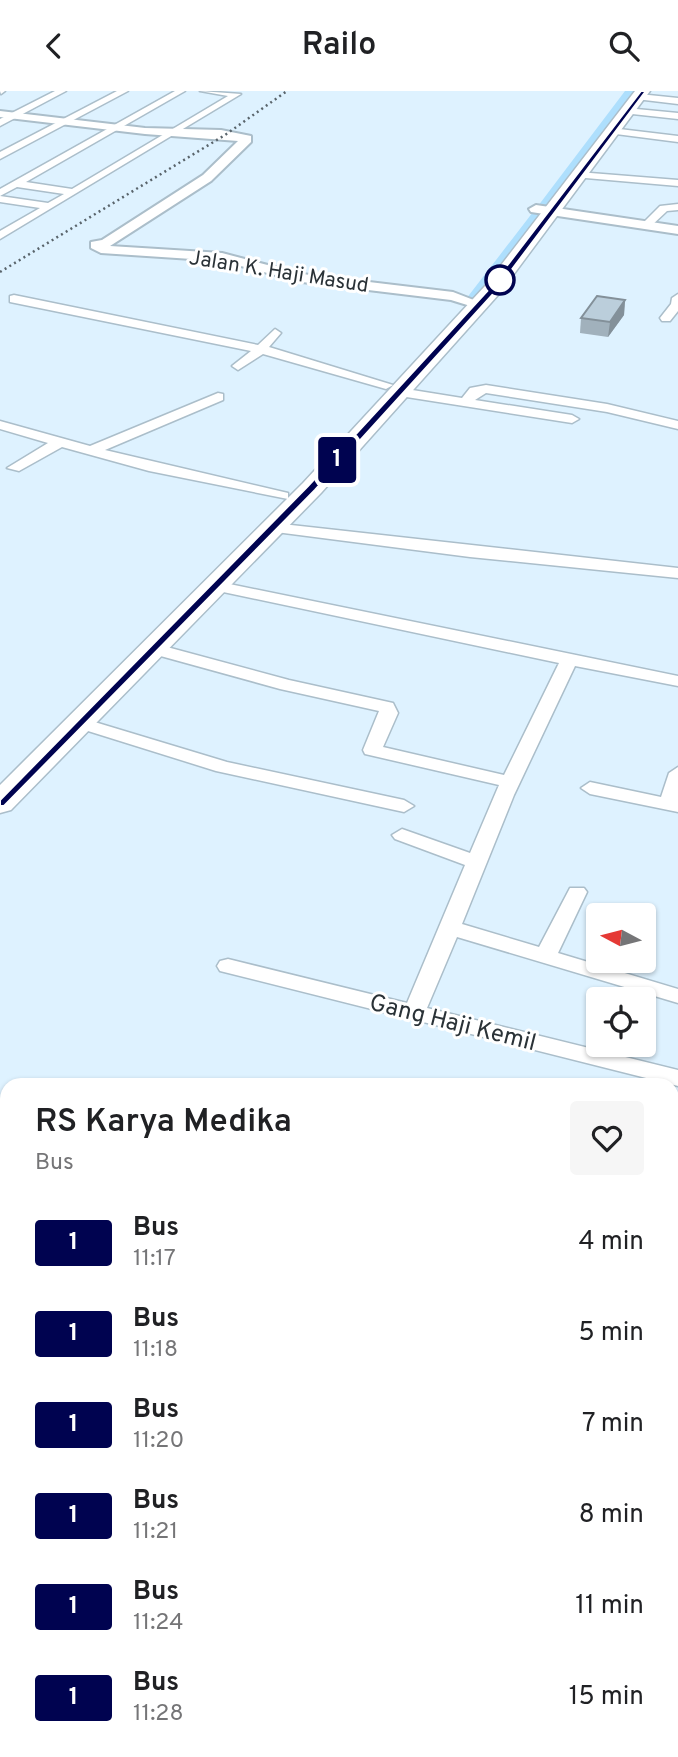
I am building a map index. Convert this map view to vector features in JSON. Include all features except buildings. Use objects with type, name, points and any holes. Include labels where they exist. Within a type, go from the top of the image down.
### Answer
[{"type":"highway","points":[[544,210],[578,175],[639,94]]},
{"type":"highway","points":[[0,803],[273,527],[472,301],[495,286],[544,210],[639,94]]},
{"type":"highway","points":[[0,768],[393,388]]},
{"type":"street","points":[[0,123],[7,115],[62,91]]},
{"type":"street","points":[[0,156],[124,91]]},
{"type":"street","points":[[0,193],[181,91]]},
{"type":"street","points":[[1,235],[237,94],[204,91]]},
{"type":"street","points":[[639,94],[678,100]]},
{"type":"street","points":[[626,111],[678,116]]},
{"type":"street","name":"Jalan K. Haji Masud","points":[[7,115],[174,134],[221,134],[241,137],[247,142],[224,159],[206,178],[106,243],[96,245],[106,250],[222,257],[302,278],[472,301]]},
{"type":"street","points":[[611,131],[678,139]]},
{"type":"street","points":[[578,175],[678,183]]},
{"type":"street","points":[[0,182],[75,192]]},
{"type":"street","points":[[0,199],[50,206]]},
{"type":"street","points":[[646,225],[664,208],[678,207]]},
{"type":"street","points":[[544,210],[678,230]]},
{"type":"street","points":[[9,217],[28,219]]},
{"type":"street","points":[[678,298],[677,305],[666,318],[678,320]]},
{"type":"street","points":[[14,299],[261,349],[393,388],[465,403],[572,419]]},
{"type":"street","points":[[238,366],[261,349],[275,333]]},
{"type":"street","points":[[465,403],[475,391],[486,389],[628,413],[678,418]]},
{"type":"street","points":[[91,451],[218,397]]},
{"type":"street","points":[[628,413],[678,425]]},
{"type":"street","points":[[0,425],[149,467],[283,496]]},
{"type":"street","points":[[14,468],[60,442]]},
{"type":"street","points":[[273,527],[457,551],[678,573]]},
{"type":"street","points":[[215,586],[569,661],[678,681]]},
{"type":"street","points":[[152,647],[286,685],[387,707],[389,713],[372,750],[510,782]]},
{"type":"street","points":[[413,1011],[451,928],[510,782],[569,661]]},
{"type":"street","points":[[78,722],[223,767],[404,806]]},
{"type":"street","points":[[590,789],[673,805],[678,773]]},
{"type":"street","points":[[402,835],[476,862]]},
{"type":"street","points":[[545,957],[577,893]]},
{"type":"street","points":[[451,928],[678,996]]},
{"type":"street","name":"Gang Haji Kemil","points":[[228,966],[678,1078]]},
{"type":"shaded area","points":[[625,91],[643,91],[552,208],[538,206]]},
{"type":"shaded area","points":[[546,211],[477,304],[466,299],[533,212]]},
{"type":"railway","points":[[0,272],[225,135],[287,91]]},
{"type":"bus line","name":"1","points":[[0,803],[312,488],[400,392],[492,290],[643,91]]}]
